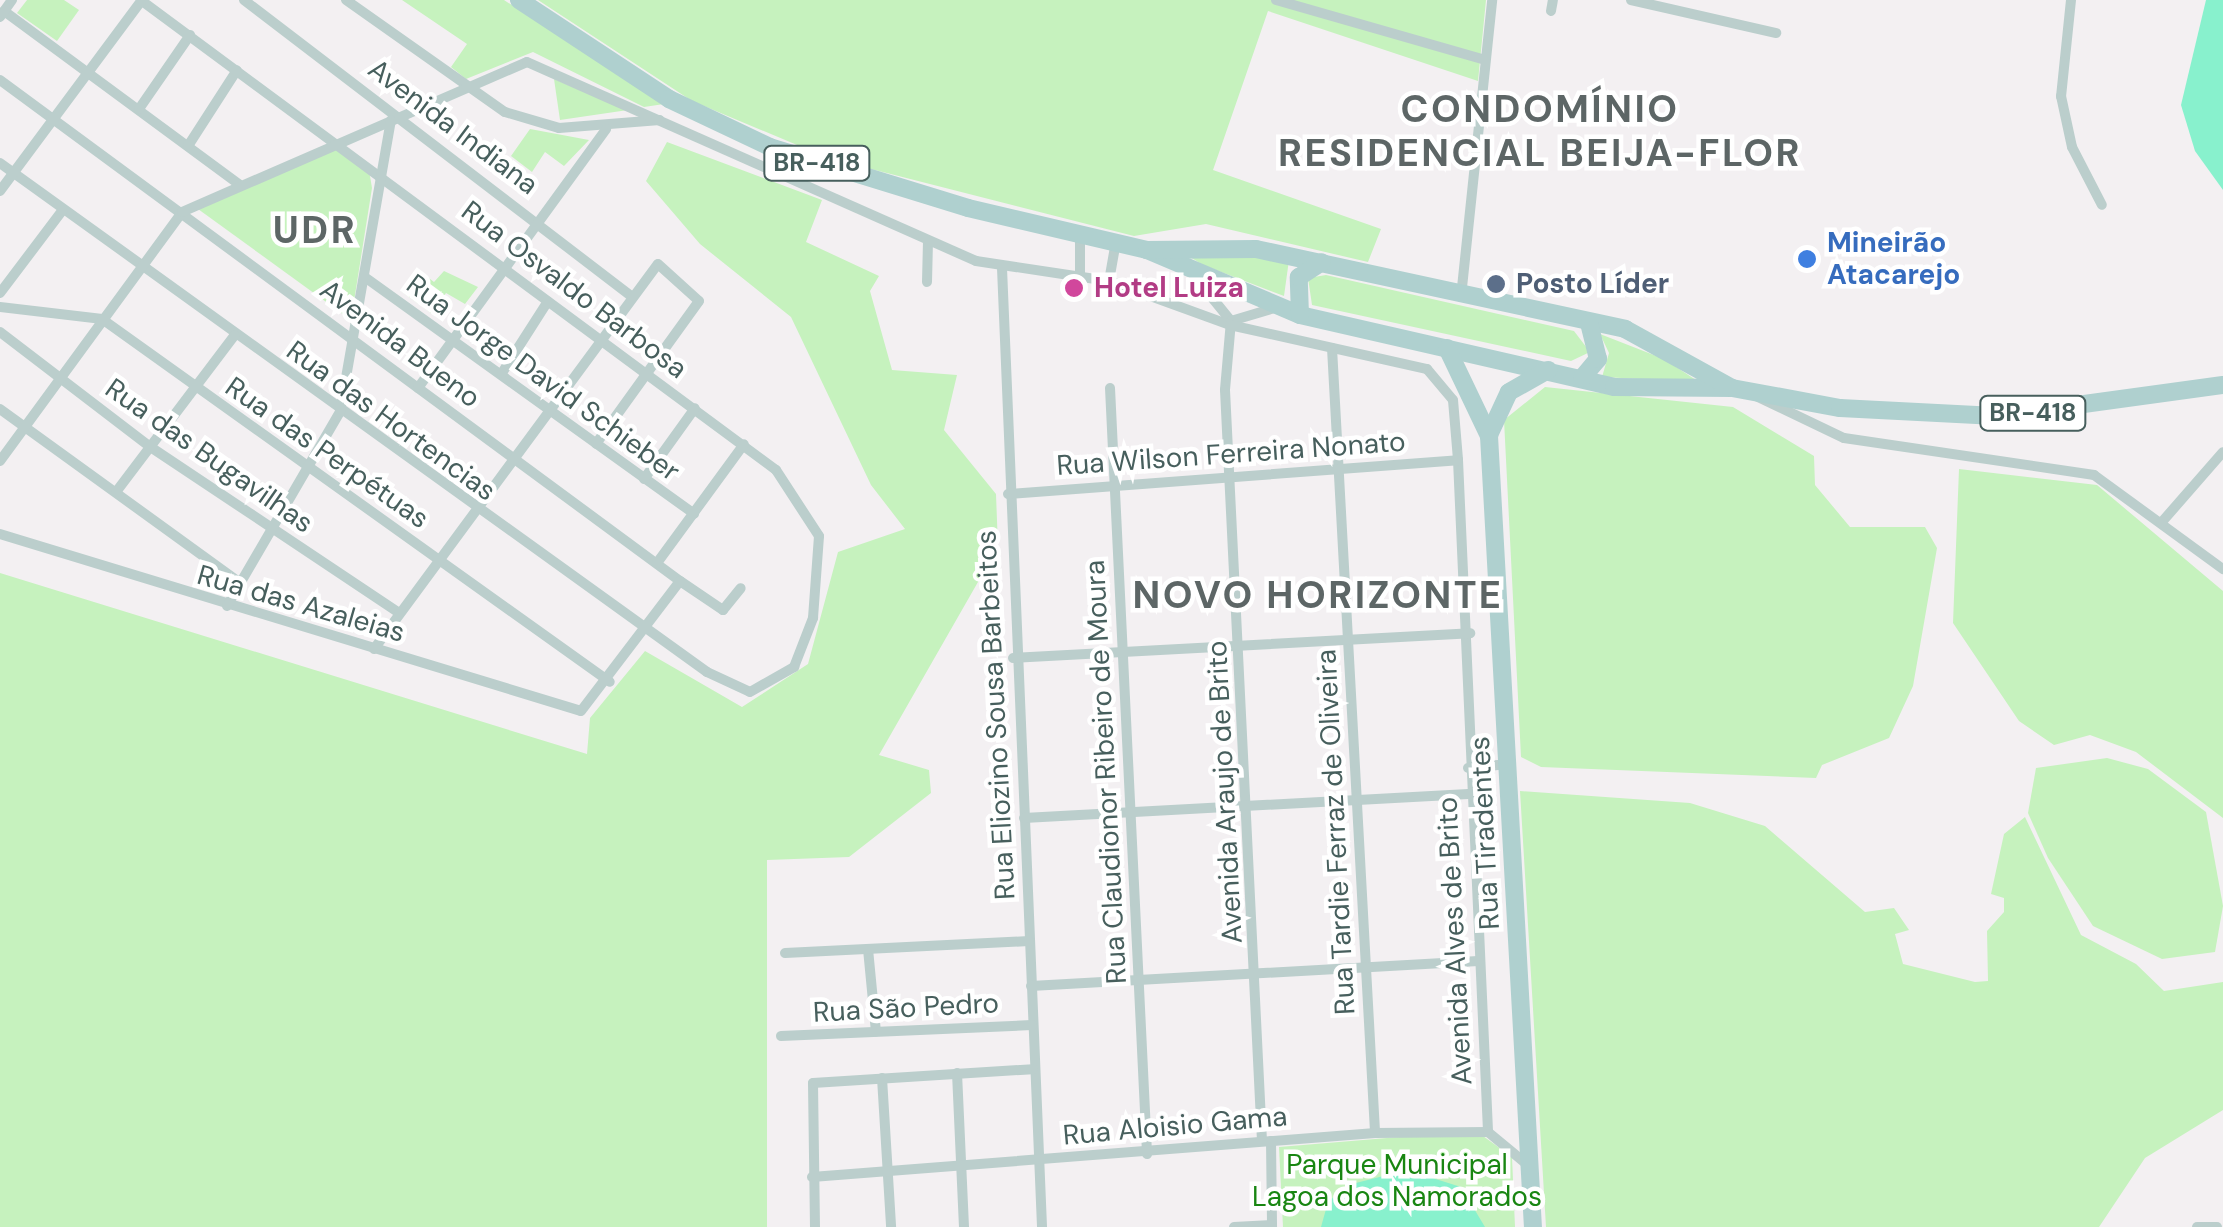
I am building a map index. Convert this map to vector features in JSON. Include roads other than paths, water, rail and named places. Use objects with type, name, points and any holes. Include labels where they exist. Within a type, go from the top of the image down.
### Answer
[{"type":"main road","name":"BR-418","points":[[519,0],[723,128],[875,183],[1147,250],[1190,272],[1300,315],[1662,392],[1739,389],[1840,408],[1996,416],[2223,385]]},
{"type":"main road","name":"BR-418","points":[[1147,250],[1256,248],[1461,298],[1643,336],[1739,389]]},
{"type":"main road","points":[[1300,315],[1299,276],[1323,262]]},
{"type":"main road","points":[[1582,378],[1598,359],[1589,324]]},
{"type":"main road","name":"Rua Tiradentes","points":[[1447,348],[1489,436],[1532,1227]]},
{"type":"main road","name":"Rua Tiradentes","points":[[1489,436],[1509,392],[1548,370]]},
{"type":"street","points":[[12,0],[2,14],[238,184]]},
{"type":"street","points":[[0,191],[142,0]]},
{"type":"street","name":"Rua Osvaldo Barbosa","points":[[142,0],[744,444],[798,494],[819,536],[802,653],[768,688]]},
{"type":"street","name":"Avenida Indiana","points":[[244,0],[536,219],[630,295]]},
{"type":"street","points":[[346,0],[467,85],[530,122],[606,129],[660,120]]},
{"type":"street","points":[[1276,0],[1486,60]]},
{"type":"street","points":[[1461,298],[1492,0]]},
{"type":"street","points":[[1630,0],[1776,33]]},
{"type":"street","points":[[2071,0],[2061,96],[2102,205]]},
{"type":"street","points":[[139,109],[190,35]]},
{"type":"street","name":"Avenida Alves de Brito","points":[[467,85],[508,66],[544,64],[928,241],[1002,268],[1108,281],[1230,323],[1436,376],[1452,400],[1470,633],[1468,794],[1488,1132]]},
{"type":"street","points":[[188,146],[237,70]]},
{"type":"street","name":"Avenida Bueno","points":[[0,80],[359,340],[680,581],[723,610],[741,588]]},
{"type":"street","points":[[0,461],[182,212],[467,85]]},
{"type":"street","points":[[227,606],[340,412],[359,340],[381,174],[397,117]]},
{"type":"street","points":[[418,388],[501,266],[606,129]]},
{"type":"street","name":"Rua das Hortencias","points":[[0,163],[234,336],[648,630],[728,683],[768,688]]},
{"type":"street","points":[[0,292],[62,211]]},
{"type":"street","points":[[1080,233],[1080,277]]},
{"type":"street","points":[[927,282],[928,241]]},
{"type":"street","points":[[1108,281],[1116,242]]},
{"type":"street","points":[[374,649],[435,557],[475,509],[652,267],[680,279],[699,300],[596,444]]},
{"type":"street","name":"Rua Eliozino Sousa Barbeitos","points":[[1002,268],[1013,658],[1042,1227]]},
{"type":"street","points":[[1190,272],[1230,323],[1278,307]]},
{"type":"street","name":"Rua Jorge David Schieber","points":[[366,278],[694,514]]},
{"type":"street","points":[[502,374],[548,301]]},
{"type":"street","name":"Rua das Perpétuas","points":[[0,308],[102,320],[610,682]]},
{"type":"street","name":"Avenida Araujo de Brito","points":[[1230,323],[1230,474],[1272,1226]]},
{"type":"street","name":"Rua das Bugavilhas","points":[[0,332],[150,446],[396,611]]},
{"type":"street","points":[[116,492],[234,336]]},
{"type":"street","name":"Rua Tardie Ferraz de Oliveira","points":[[1332,348],[1375,1133]]},
{"type":"street","name":"Rua Claudionor Ribeiro de Moura","points":[[1110,388],[1134,814],[1147,1154]]},
{"type":"street","points":[[1739,389],[1844,438],[2094,475],[2223,569]]},
{"type":"street","points":[[644,479],[695,408]]},
{"type":"street","points":[[0,409],[239,582]]},
{"type":"street","points":[[657,564],[744,444]]},
{"type":"street","points":[[2161,523],[2223,452]]},
{"type":"street","name":"Rua Wilson Ferreira Nonato","points":[[1008,494],[1230,474],[1458,460]]},
{"type":"street","name":"Rua das Azaleias","points":[[0,534],[227,606],[591,708],[610,682]]},
{"type":"street","points":[[610,682],[680,581]]},
{"type":"street","points":[[1013,658],[1124,648],[1470,633]]},
{"type":"street","points":[[1468,768],[1508,764]]},
{"type":"street","points":[[1024,818],[1468,794]]},
{"type":"street","points":[[785,953],[1029,941]]},
{"type":"street","points":[[868,949],[876,1032]]},
{"type":"street","points":[[1031,986],[1257,969],[1478,961]]},
{"type":"street","name":"Rua São Pedro","points":[[781,1036],[1032,1024]]},
{"type":"street","points":[[815,1227],[810,1086],[1033,1069]]},
{"type":"street","points":[[957,1073],[964,1227]]},
{"type":"street","points":[[882,1078],[891,1227]]},
{"type":"street","points":[[1488,1132],[1529,1166]]},
{"type":"street","name":"Rua Aloisio Gama","points":[[812,1177],[890,1168],[1147,1154],[1375,1133],[1488,1132]]},
{"type":"street","points":[[1234,1227],[1272,1226]]},
{"type":"street","points":[[2197,1227],[2217,1227]]},
{"type":"place","name":"Mineirão Atacarejo","points":[[1807,259]]},
{"type":"place","name":"Posto Líder","points":[[1496,284]]},
{"type":"place","name":"Hotel Luiza","points":[[1074,288]]},
{"type":"district","name":"CONDOMÍNIO RESIDENCIAL BEIJA-FLOR","points":[[1540,132]]},
{"type":"district","name":"UDR","points":[[315,231]]},
{"type":"district","name":"NOVO HORIZONTE","points":[[1318,596]]},
{"type":"park label","name":"Parque Municipal Lagoa dos Namorados","points":[[1397,1181]]}]
